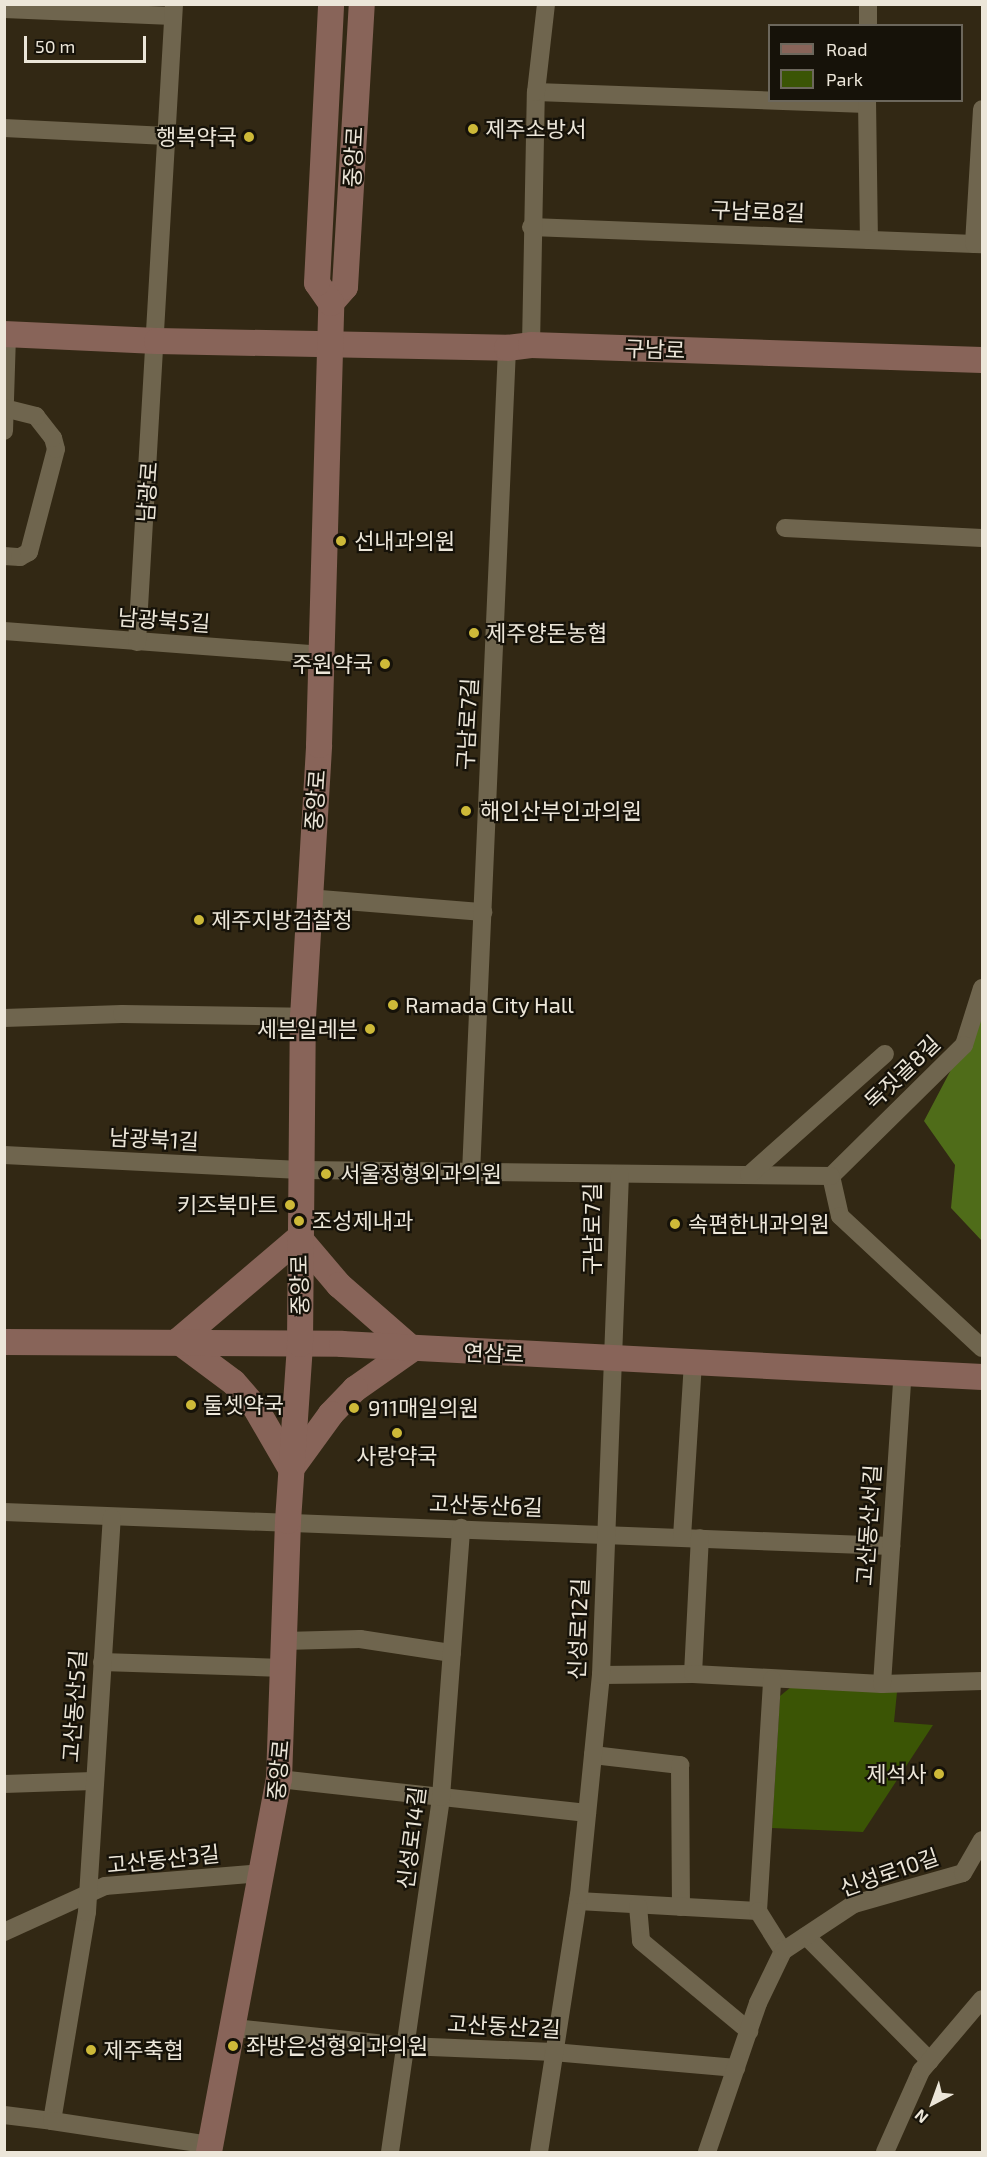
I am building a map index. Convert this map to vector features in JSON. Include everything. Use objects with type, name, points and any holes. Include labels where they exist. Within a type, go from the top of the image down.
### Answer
[{"type":"main road","name":"중앙로","points":[[331,4],[316,283],[331,303]]},
{"type":"main road","name":"중앙로","points":[[210,2149],[264,1873],[279,1779],[288,1521],[300,1344],[299,1238],[303,1017],[308,898],[319,745],[328,346],[331,303],[345,287],[362,4]]},
{"type":"main road","points":[[6,334],[328,346]]},
{"type":"main road","name":"구남로","points":[[328,346],[519,347],[982,360]]},
{"type":"main road","points":[[299,1238],[339,1285],[412,1349],[355,1389],[331,1414],[291,1469],[255,1407],[233,1382],[178,1341],[299,1238]]},
{"type":"main road","name":"연삼로","points":[[4,1342],[178,1341],[300,1344],[903,1370],[982,1377]]},
{"type":"street","points":[[519,347],[531,227],[536,92],[546,4]]},
{"type":"street","points":[[867,24],[868,4]]},
{"type":"street","points":[[4,9],[174,10]]},
{"type":"street","name":"남광로","points":[[137,642],[157,341],[174,10]]},
{"type":"street","points":[[536,92],[768,99]]},
{"type":"street","points":[[867,102],[869,240]]},
{"type":"street","points":[[978,244],[982,109]]},
{"type":"street","points":[[4,128],[167,136]]},
{"type":"street","name":"구남로8길","points":[[531,227],[978,244]]},
{"type":"street","points":[[4,431],[6,334]]},
{"type":"street","name":"구남로7길","points":[[471,1173],[483,912],[519,347]]},
{"type":"street","points":[[4,556],[20,557],[29,552],[56,449],[53,438],[36,417],[22,410],[5,408]]},
{"type":"street","points":[[785,528],[982,538]]},
{"type":"street","name":"남광북5길","points":[[4,631],[320,655]]},
{"type":"street","points":[[308,898],[483,912]]},
{"type":"street","name":"독짓골8길","points":[[831,1176],[964,1045],[982,988]]},
{"type":"street","points":[[4,1018],[122,1014],[303,1017]]},
{"type":"street","points":[[749,1175],[885,1054]]},
{"type":"street","name":"남광북1길","points":[[4,1155],[301,1170]]},
{"type":"street","name":"구남로7길","points":[[301,1170],[620,1174],[613,1357]]},
{"type":"street","points":[[620,1174],[831,1176],[840,1216],[982,1348]]},
{"type":"street","name":"신성로12길","points":[[539,2152],[578,1901],[601,1675],[613,1357]]},
{"type":"street","points":[[693,1360],[691,1537],[693,1674]]},
{"type":"street","name":"고산동산서길","points":[[882,1684],[903,1370]]},
{"type":"street","points":[[4,1512],[112,1518],[288,1521]]},
{"type":"street","name":"고산동산5길","points":[[52,2121],[87,1912],[85,1898],[112,1518]]},
{"type":"street","name":"고산동산6길","points":[[288,1521],[891,1546]]},
{"type":"street","name":"신성로14길","points":[[390,2152],[441,1797],[461,1528]]},
{"type":"street","points":[[284,1641],[360,1639],[452,1653]]},
{"type":"street","points":[[102,1662],[283,1668]]},
{"type":"street","points":[[601,1675],[693,1674],[882,1684],[982,1681]]},
{"type":"street","points":[[707,2152],[749,2031],[783,1951],[758,1911],[772,1679]]},
{"type":"street","points":[[593,1755],[680,1765],[681,1907]]},
{"type":"street","points":[[279,1779],[587,1813]]},
{"type":"street","points":[[4,1784],[93,1781]]},
{"type":"street","name":"신성로10길","points":[[783,1951],[854,1904],[963,1873],[982,1840]]},
{"type":"street","name":"고산동산3길","points":[[4,1932],[85,1898],[105,1886],[264,1873]]},
{"type":"street","points":[[578,1901],[758,1911]]},
{"type":"street","points":[[638,1906],[641,1941],[749,2031]]},
{"type":"street","points":[[806,1936],[930,2061]]},
{"type":"street","points":[[892,2151],[930,2061],[982,1999]]},
{"type":"street","name":"고산동산2길","points":[[234,2028],[406,2046],[553,2052],[736,2068]]},
{"type":"street","points":[[4,2115],[52,2121],[210,2149]]},
{"type":"green space","points":[[982,988],[982,1241],[951,1208],[955,1165],[924,1121],[964,1045]]},
{"type":"green space","points":[[791,1687],[897,1692],[894,1722],[933,1725],[863,1832],[772,1828],[780,1696]]},
{"type":"place","name":"제주소방서","points":[[473,129]]},
{"type":"place","name":"행복약국","points":[[249,137]]},
{"type":"place","name":"선내과의원","points":[[341,541]]},
{"type":"place","name":"제주양돈농협","points":[[474,633]]},
{"type":"place","name":"주원약국","points":[[385,664]]},
{"type":"place","name":"해인산부인과의원","points":[[466,811]]},
{"type":"place","name":"제주지방검찰청","points":[[199,920]]},
{"type":"place","name":"Ramada City Hall","points":[[393,1005]]},
{"type":"place","name":"세븐일레븐","points":[[370,1029]]},
{"type":"place","name":"서울정형외과의원","points":[[326,1174]]},
{"type":"place","name":"키즈북마트","points":[[290,1205]]},
{"type":"place","name":"조성제내과","points":[[299,1221]]},
{"type":"place","name":"속편한내과의원","points":[[675,1224]]},
{"type":"place","name":"둘셋약국","points":[[191,1405]]},
{"type":"place","name":"911매일의원","points":[[354,1408]]},
{"type":"place","name":"사랑약국","points":[[397,1433]]},
{"type":"place","name":"제석사","points":[[939,1774]]},
{"type":"place","name":"좌방은성형외과의원","points":[[233,2046]]},
{"type":"place","name":"제주축협","points":[[91,2050]]}]
